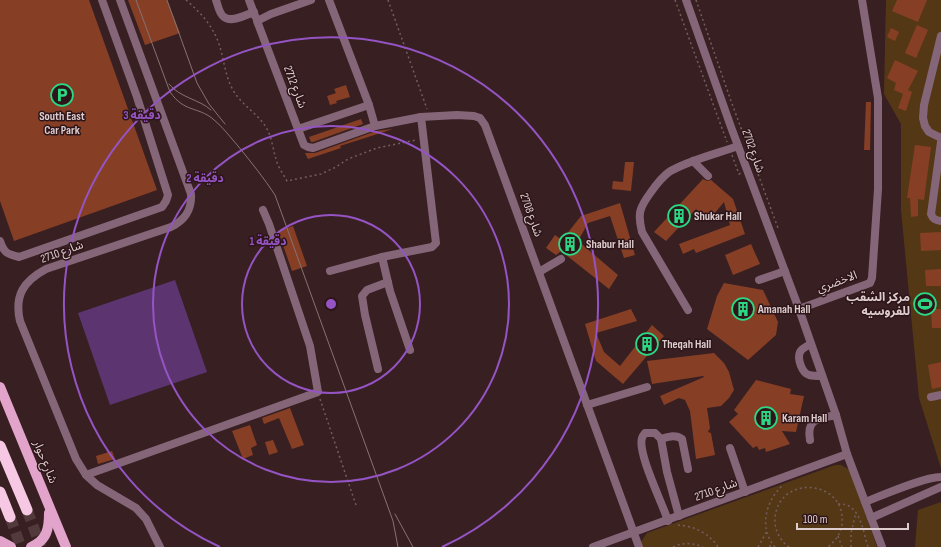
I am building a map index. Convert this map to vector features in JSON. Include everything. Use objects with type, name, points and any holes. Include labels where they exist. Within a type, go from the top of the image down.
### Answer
[{"type":"highway","points":[[0,446],[27,510]]},
{"type":"highway","points":[[0,492],[10,517]]},
{"type":"main road","name":"شارع حوار","points":[[0,387],[66,547]]},
{"type":"main road","points":[[31,547],[38,544],[46,534],[49,526],[49,508]]},
{"type":"main road","points":[[59,531],[60,547]]},
{"type":"main road","points":[[0,543],[2,547]]},
{"type":"main road","points":[[0,543],[10,547]]},
{"type":"street","points":[[0,241],[3,250],[10,255],[19,257],[162,207],[166,201],[168,195],[137,97],[102,0]]},
{"type":"street","name":"شارع 2710","points":[[120,0],[191,194],[189,210],[185,217],[171,227],[46,269],[30,279],[21,291],[18,303],[18,312],[20,321],[76,459],[86,475],[108,492],[136,508],[152,528],[160,547]]},
{"type":"street","points":[[216,0],[221,14],[228,20],[254,12]]},
{"type":"street","name":"شارع 2712","points":[[249,0],[304,145],[310,148],[375,126]]},
{"type":"street","points":[[257,21],[271,14],[311,0]]},
{"type":"street","points":[[329,0],[369,104],[375,126]]},
{"type":"street","name":"شارع 2702","points":[[686,0],[799,310]]},
{"type":"street","name":"الاخضري","points":[[799,310],[870,283],[872,278],[878,190],[878,98],[862,0]]},
{"type":"street","name":"الاخضري","points":[[866,19],[868,0]]},
{"type":"street","points":[[941,36],[924,105],[923,118],[925,126],[929,132],[940,137],[931,214],[932,218],[941,221]]},
{"type":"street","points":[[298,129],[369,104]]},
{"type":"street","name":"شارع 2708","points":[[375,126],[421,117],[466,115],[480,118],[485,125],[639,547]]},
{"type":"street","points":[[330,271],[382,257],[432,247],[436,243],[421,117]]},
{"type":"street","points":[[688,310],[642,232],[639,217],[640,210],[642,204],[660,180],[669,172],[738,146]]},
{"type":"street","points":[[693,162],[708,176]]},
{"type":"street","points":[[86,475],[318,392],[310,346],[263,210]]},
{"type":"street","points":[[382,257],[388,282],[410,350]]},
{"type":"street","points":[[538,272],[561,259]]},
{"type":"street","points":[[759,280],[785,271]]},
{"type":"street","points":[[378,369],[362,296],[367,290],[388,282]]},
{"type":"street","points":[[799,310],[836,415],[848,454],[882,547]]},
{"type":"street","points":[[811,344],[800,352],[799,356],[801,366],[807,374],[822,376]]},
{"type":"street","points":[[587,405],[647,387]]},
{"type":"street","points":[[931,397],[941,395]]},
{"type":"street","points":[[810,440],[808,430],[814,421],[836,415]]},
{"type":"street","points":[[666,521],[642,449],[642,438],[645,434],[655,433],[661,439],[667,472],[679,516]]},
{"type":"street","points":[[661,439],[669,436],[682,439],[688,469]]},
{"type":"street","points":[[730,448],[745,492]]},
{"type":"street","name":"شارع 2710","points":[[593,547],[848,454]]},
{"type":"street","points":[[865,502],[936,477],[941,477]]},
{"type":"street","points":[[871,518],[941,487]]},
{"type":"street","points":[[891,492],[896,507]]},
{"type":"path","points":[[388,0],[430,116]]},
{"type":"path","points":[[675,0],[739,174],[756,168]]},
{"type":"path","points":[[696,0],[779,232]]},
{"type":"path","points":[[318,392],[357,508]]},
{"type":"path","points":[[775,547],[770,540],[767,531],[766,520],[768,505],[776,492],[787,482]]},
{"type":"path","points":[[789,547],[780,538],[776,529],[776,510],[787,494],[796,489],[805,487],[815,487],[828,493],[838,504],[841,512],[841,528],[838,536],[828,547]]},
{"type":"path","points":[[838,504],[845,504],[853,507],[868,547]]},
{"type":"path","points":[[851,547],[851,533],[856,512]]},
{"type":"path","points":[[666,521],[686,525],[700,530],[714,541],[718,547]]},
{"type":"path","points":[[758,547],[767,531]]},
{"type":"path","points":[[838,536],[842,547]]},
{"type":"path","points":[[770,540],[770,547]]},
{"type":"path","points":[[673,547],[680,544],[690,543],[703,547]]},
{"type":"shaded area","name":"مركز الشقب للفروسيه","points":[[886,0],[941,0],[941,468],[919,398],[901,210],[901,124],[884,94]]},
{"type":"shaded area","points":[[175,280],[207,372],[110,405],[78,313]]},
{"type":"shaded area","points":[[835,465],[841,465],[850,470],[877,547],[642,547],[641,542],[647,533]]},
{"type":"shaded area","points":[[941,502],[941,547],[915,547],[918,510]]},
{"type":"building","name":"South East Car Park","points":[[0,0],[89,0],[157,190],[14,241],[0,201]]},
{"type":"building","points":[[128,0],[167,0],[180,33],[145,45]]},
{"type":"building","points":[[897,0],[927,0],[918,22],[892,11]]},
{"type":"building","points":[[917,25],[928,30],[916,58],[905,53]]},
{"type":"building","points":[[891,28],[899,32],[895,41],[887,37]]},
{"type":"building","points":[[895,60],[918,71],[908,90],[912,92],[906,111],[898,108],[903,94],[894,90],[896,83],[887,78]]},
{"type":"building","points":[[346,85],[350,97],[336,101],[337,103],[330,105],[327,96],[336,93],[334,89]]},
{"type":"building","points":[[866,102],[871,102],[870,150],[864,150]]},
{"type":"building","points":[[361,119],[363,124],[311,142],[309,137]]},
{"type":"building","points":[[393,129],[340,146],[341,148],[308,159],[305,153],[315,153],[376,131]]},
{"type":"building","points":[[915,145],[931,147],[924,200],[918,199],[918,216],[911,217],[910,198],[907,198]]},
{"type":"building","points":[[625,162],[634,162],[631,191],[612,189],[613,181],[623,182]]},
{"type":"building","name":"Shukar Hall","points":[[703,179],[707,181],[711,180],[733,199],[745,234],[696,253],[694,249],[683,254],[679,244],[730,225],[724,202],[709,220],[696,209],[666,241],[654,232]]},
{"type":"building","name":"Shabur Hall","points":[[620,203],[635,255],[624,258],[610,216],[588,223],[578,241],[618,275],[609,289],[561,251],[556,255],[546,248],[555,235],[562,240],[581,216]]},
{"type":"building","points":[[293,226],[307,266],[292,271],[278,231]]},
{"type":"building","points":[[941,232],[941,250],[921,251],[920,233]]},
{"type":"building","points":[[751,244],[760,264],[733,275],[725,255]]},
{"type":"building","points":[[941,269],[941,286],[926,286],[925,270]]},
{"type":"building","name":"Amanah Hall","points":[[724,283],[763,290],[778,322],[776,335],[748,360],[707,329],[717,296]]},
{"type":"building","name":"Theqah Hall","points":[[631,309],[637,321],[596,333],[604,352],[620,366],[652,325],[664,336],[623,384],[596,361],[585,324]]},
{"type":"building","points":[[931,309],[941,309],[941,328],[932,328]]},
{"type":"building","points":[[714,353],[724,363],[729,372],[734,390],[721,406],[707,408],[710,428],[708,432],[711,433],[715,455],[696,459],[690,411],[685,400],[679,398],[664,405],[660,396],[704,377],[652,384],[647,361]]},
{"type":"building","points":[[941,362],[941,387],[932,389],[928,365]]},
{"type":"building","name":"Karam Hall","points":[[756,380],[791,389],[790,394],[804,396],[796,432],[782,431],[790,444],[766,452],[765,448],[759,450],[757,446],[753,448],[729,422],[738,414],[734,410]]},
{"type":"building","points":[[290,408],[304,445],[292,449],[279,418],[264,424],[262,418]]},
{"type":"building","points":[[250,425],[257,445],[251,448],[253,455],[243,459],[232,431]]},
{"type":"building","points":[[273,440],[278,452],[269,455],[265,442]]},
{"type":"building","points":[[112,451],[115,459],[98,464],[96,456]]},
{"type":"tunnel","points":[[27,510],[41,547]]},
{"type":"tunnel","points":[[10,517],[21,547]]},
{"type":"tram line","points":[[136,0],[170,92],[175,99],[181,103],[202,112],[220,125],[253,164],[275,195],[393,521],[398,547]]},
{"type":"tram line","points":[[167,0],[197,83],[209,104],[225,124]]},
{"type":"tram line","points":[[169,84],[173,89],[201,103],[211,110]]},
{"type":"tram line","points":[[395,514],[413,547]]},
{"type":"place","name":"South East Car Park","points":[[62,95]]},
{"type":"place","name":"Shukar Hall","points":[[679,216]]},
{"type":"place","name":"Shabur Hall","points":[[570,244]]},
{"type":"place","name":"مركز الشقب للفروسيه","points":[[925,304]]},
{"type":"place","name":"Amanah Hall","points":[[743,309]]},
{"type":"place","name":"Theqah Hall","points":[[647,344]]},
{"type":"place","name":"Karam Hall","points":[[766,418]]}]
